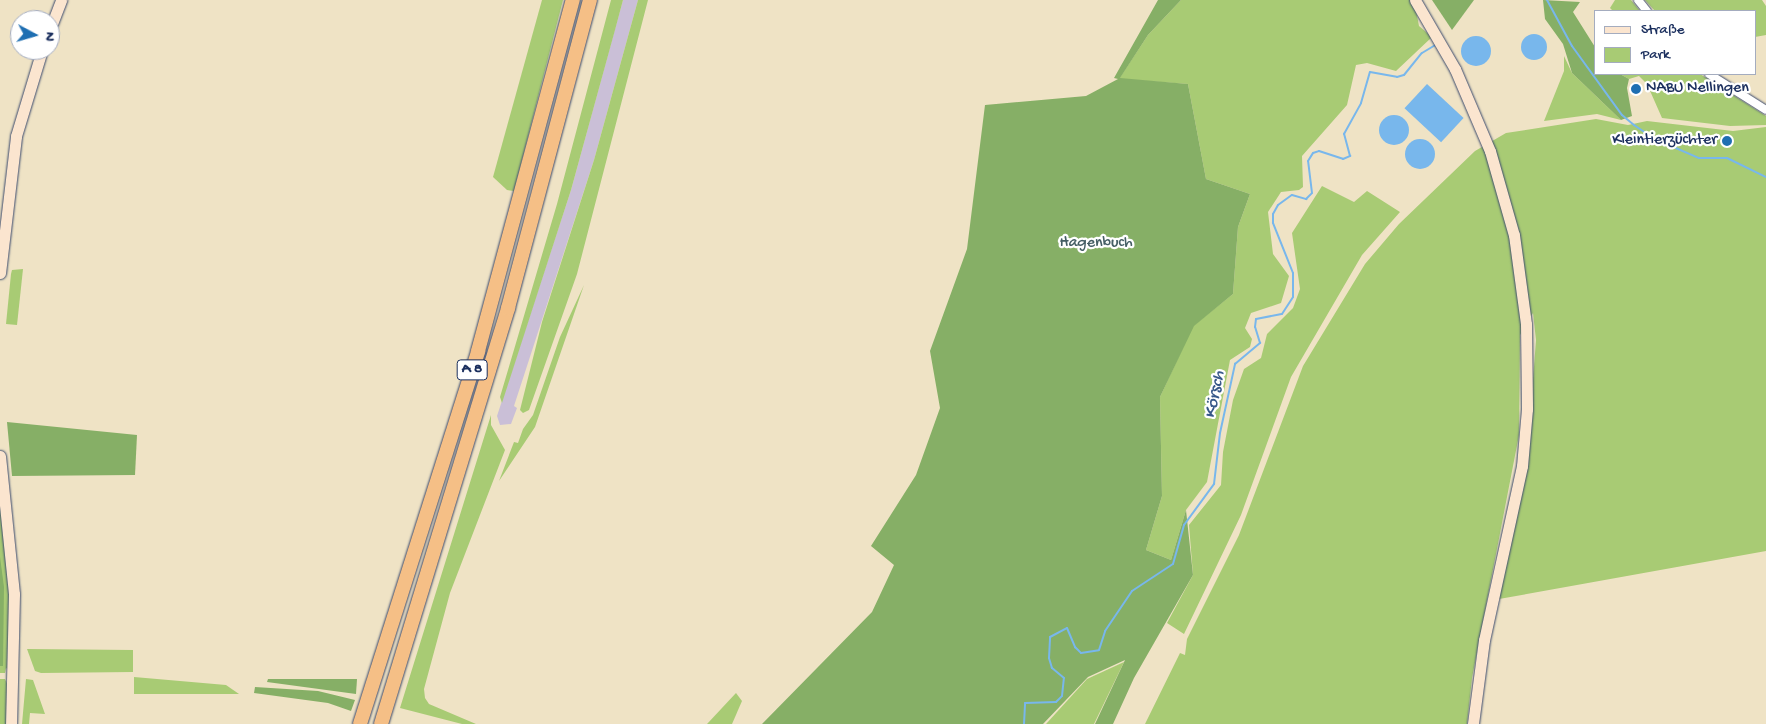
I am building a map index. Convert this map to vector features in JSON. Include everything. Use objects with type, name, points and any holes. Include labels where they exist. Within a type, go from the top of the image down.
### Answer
[{"type":"highway","name":"A 8","points":[[360,724],[478,351],[573,0]]},
{"type":"highway","name":"A 8","points":[[381,724],[508,308],[590,0]]},
{"type":"highway","points":[[388,724],[399,665]]},
{"type":"main road","points":[[1414,0],[1462,84],[1497,171],[1521,274],[1527,373],[1522,466],[1484,640],[1473,724]]},
{"type":"main road","points":[[0,273],[17,130],[39,60]]},
{"type":"main road","points":[[0,456],[14,594],[11,724]]},
{"type":"street","points":[[1638,0],[1646,10]]},
{"type":"street","points":[[1711,75],[1766,110]]},
{"type":"shaded area","points":[[623,0],[638,0],[594,160],[514,406],[517,408],[511,424],[500,425],[497,416],[571,190]]},
{"type":"green space","points":[[542,0],[563,0],[514,191],[507,190],[493,177]]},
{"type":"green space","points":[[611,0],[623,0],[571,190],[502,403],[500,397],[557,204]]},
{"type":"green space","points":[[638,0],[648,0],[577,274],[529,410],[523,413],[520,410],[542,322],[594,160]]},
{"type":"green space","name":"Hagenbuch","points":[[1158,0],[1181,0],[1148,35],[1120,78],[1188,84],[1206,179],[1250,194],[1238,227],[1233,294],[1194,326],[1160,397],[1162,496],[1146,550],[1171,560],[1186,510],[1193,575],[1134,678],[1113,724],[1095,724],[1125,660],[1088,677],[1043,724],[762,724],[872,612],[894,565],[871,546],[916,475],[940,408],[930,351],[967,249],[985,105],[1086,96],[1118,79],[1114,78]]},
{"type":"green space","points":[[1181,0],[1414,0],[1419,26],[1432,37],[1396,71],[1367,63],[1356,65],[1347,105],[1302,156],[1303,187],[1299,190],[1281,192],[1268,212],[1273,254],[1289,276],[1281,303],[1251,313],[1245,328],[1252,339],[1250,347],[1230,360],[1207,482],[1186,510],[1171,560],[1146,550],[1162,496],[1160,397],[1193,326],[1233,294],[1238,227],[1250,194],[1206,179],[1188,84],[1119,79],[1148,35]]},
{"type":"green space","points":[[1432,0],[1474,0],[1452,30]]},
{"type":"green space","points":[[1543,0],[1580,2],[1573,12],[1594,45],[1594,75],[1622,75],[1629,79],[1627,88],[1632,116],[1621,120],[1572,73],[1563,44],[1545,19]]},
{"type":"green space","points":[[1615,0],[1631,0],[1639,10],[1612,10],[1610,8]]},
{"type":"green space","points":[[1645,0],[1762,0],[1766,6],[1766,35],[1756,37],[1756,10],[1654,10]]},
{"type":"green space","points":[[1564,56],[1572,73],[1621,120],[1597,114],[1544,121],[1564,71]]},
{"type":"green space","points":[[1622,75],[1702,75],[1766,116],[1766,125],[1730,126],[1662,118],[1647,84],[1639,76],[1629,79]]},
{"type":"green space","points":[[1596,119],[1628,125],[1647,121],[1733,131],[1766,127],[1766,551],[1499,599],[1527,460],[1536,340],[1533,313],[1520,335],[1519,435],[1472,678],[1467,724],[1145,724],[1180,653],[1185,655],[1187,639],[1239,535],[1303,366],[1365,264],[1399,224],[1475,151],[1506,133]]},
{"type":"green space","points":[[1322,186],[1354,202],[1367,191],[1400,212],[1362,255],[1291,377],[1241,515],[1184,634],[1167,623],[1193,575],[1189,525],[1221,485],[1223,452],[1233,400],[1244,369],[1261,358],[1267,334],[1293,308],[1300,289],[1292,233]]},
{"type":"green space","points":[[23,269],[17,325],[6,324],[12,270]]},
{"type":"green space","points":[[584,285],[535,427],[499,481],[514,442],[518,443],[523,429],[533,415],[560,337]]},
{"type":"green space","points":[[491,415],[491,425],[505,450],[450,593],[424,689],[425,698],[429,704],[476,724],[462,724],[400,708]]},
{"type":"green space","points":[[7,422],[137,435],[135,475],[12,476]]},
{"type":"green space","points":[[0,482],[10,610],[9,670],[6,668],[5,673],[0,673]]},
{"type":"green space","points":[[0,557],[4,587],[3,666],[0,666]]},
{"type":"green space","points":[[27,649],[133,650],[133,672],[41,673],[35,671]]},
{"type":"green space","points":[[1124,662],[1094,724],[1046,724],[1087,679]]},
{"type":"green space","points":[[134,677],[226,685],[239,694],[134,694]]},
{"type":"green space","points":[[0,679],[5,679],[8,686],[8,724],[0,724]]},
{"type":"green space","points":[[26,679],[33,680],[45,714],[30,713],[29,724],[22,724]]},
{"type":"green space","points":[[268,679],[357,679],[356,694],[267,682]]},
{"type":"green space","points":[[255,687],[318,691],[355,700],[351,711],[328,703],[254,693]]},
{"type":"green space","points":[[736,693],[742,701],[732,724],[707,724]]},
{"type":"water","points":[[1534,34],[1543,38],[1547,47],[1543,56],[1534,60],[1525,56],[1521,47],[1525,38]]},
{"type":"water","points":[[1476,36],[1487,40],[1491,51],[1487,62],[1476,66],[1465,62],[1461,51],[1465,40]]},
{"type":"water","points":[[1427,84],[1464,118],[1441,142],[1404,108]]},
{"type":"water","points":[[1394,115],[1405,119],[1409,130],[1405,141],[1394,145],[1383,141],[1379,130],[1383,119]]},
{"type":"water","points":[[1420,139],[1431,143],[1435,154],[1431,165],[1420,169],[1409,165],[1405,154],[1409,143]]},
{"type":"waterway","points":[[1547,0],[1572,46],[1622,115],[1634,125],[1655,139],[1699,158],[1727,158],[1766,177]]},
{"type":"waterway","name":"Körsch","points":[[1024,724],[1025,703],[1056,702],[1062,696],[1064,678],[1052,668],[1049,658],[1050,637],[1067,628],[1075,647],[1081,653],[1099,650],[1105,631],[1132,591],[1173,564],[1184,525],[1214,484],[1220,433],[1235,364],[1260,343],[1255,327],[1256,319],[1282,314],[1293,297],[1293,273],[1273,223],[1273,214],[1278,205],[1292,195],[1306,199],[1312,193],[1308,161],[1313,153],[1319,151],[1343,159],[1350,156],[1344,134],[1361,103],[1370,72],[1397,77],[1404,75],[1422,53],[1437,44]]},
{"type":"place","name":"NABU Nellingen","points":[[1636,89]]},
{"type":"place","name":"Kleintierzüchter","points":[[1727,141]]}]
